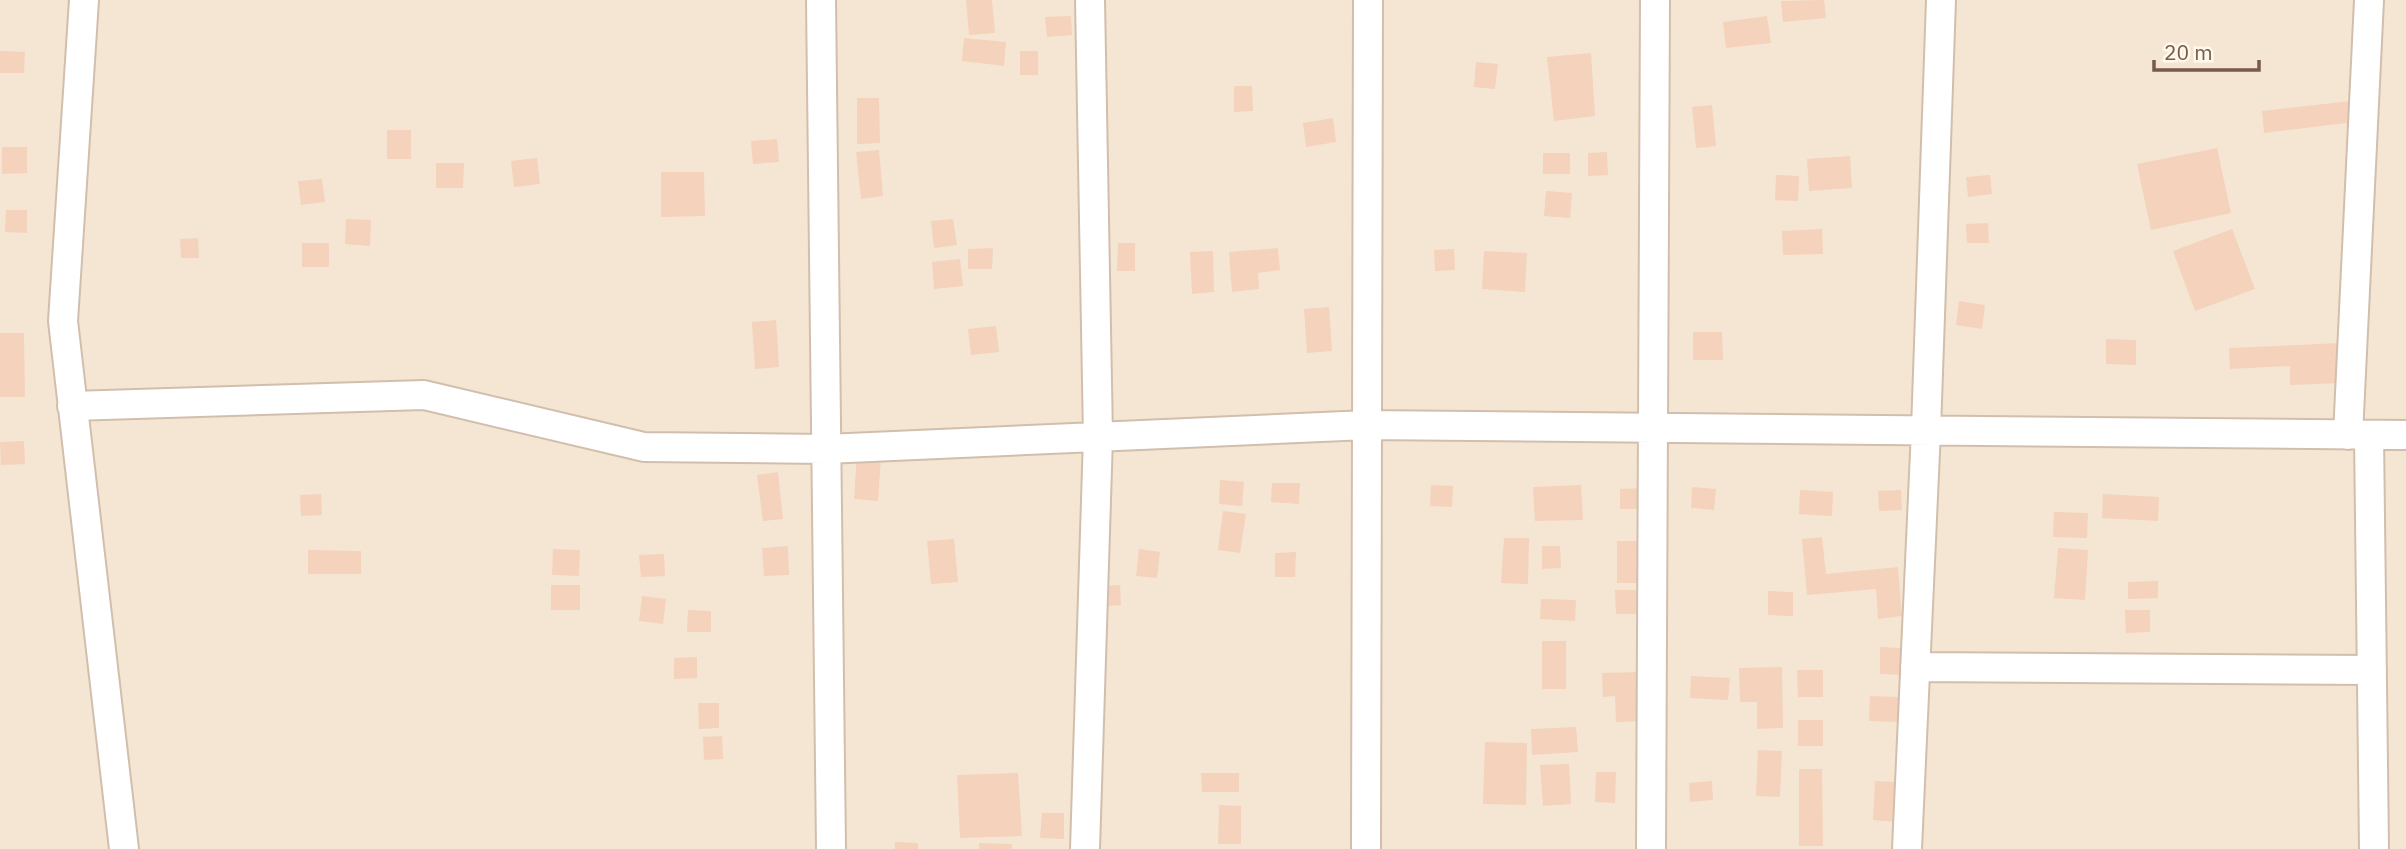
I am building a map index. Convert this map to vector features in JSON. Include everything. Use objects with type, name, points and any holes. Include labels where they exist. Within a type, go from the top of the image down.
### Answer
[{"type":"street","points":[[84,0],[63,321],[124,849]]},
{"type":"street","points":[[821,0],[831,849]]},
{"type":"street","points":[[1085,849],[1098,437],[1090,0]]},
{"type":"street","points":[[1366,849],[1368,0]]},
{"type":"street","points":[[1651,849],[1654,0]]},
{"type":"street","points":[[1907,849],[1926,430],[1941,0]]},
{"type":"street","points":[[2369,0],[2359,435],[2372,670],[2374,849]]},
{"type":"street","points":[[72,406],[424,394],[644,447],[826,449],[1367,425],[2406,435]]},
{"type":"street","points":[[1915,667],[2372,670]]},
{"type":"shaded area","points":[[0,0],[2406,0],[2406,849],[0,849]]},
{"type":"building","points":[[966,0],[992,0],[995,33],[969,35]]},
{"type":"building","points":[[1824,0],[1826,18],[1783,22],[1781,1]]},
{"type":"building","points":[[1071,16],[1072,35],[1047,37],[1045,17]]},
{"type":"building","points":[[1767,16],[1771,43],[1726,48],[1723,22]]},
{"type":"building","points":[[964,38],[1006,42],[1004,66],[962,61]]},
{"type":"building","points":[[0,51],[25,52],[24,73],[0,73]]},
{"type":"building","points":[[1020,51],[1038,51],[1038,75],[1020,75]]},
{"type":"building","points":[[1591,53],[1595,116],[1554,121],[1547,57]]},
{"type":"building","points":[[1476,62],[1498,64],[1495,89],[1474,87]]},
{"type":"building","points":[[1234,86],[1252,86],[1253,111],[1234,112]]},
{"type":"building","points":[[857,98],[879,98],[880,143],[857,144]]},
{"type":"building","points":[[2360,100],[2363,121],[2264,133],[2262,111]]},
{"type":"building","points":[[1712,105],[1716,146],[1696,148],[1692,107]]},
{"type":"building","points":[[1333,118],[1336,142],[1306,147],[1303,123]]},
{"type":"building","points":[[387,130],[411,130],[411,159],[387,159]]},
{"type":"building","points":[[777,139],[779,162],[753,164],[751,141]]},
{"type":"building","points":[[2,147],[27,147],[27,173],[2,174]]},
{"type":"building","points":[[2217,148],[2231,213],[2151,230],[2137,164]]},
{"type":"building","points":[[879,150],[883,196],[861,199],[856,152]]},
{"type":"building","points":[[1607,152],[1608,175],[1588,176],[1588,153]]},
{"type":"building","points":[[1543,153],[1570,153],[1570,174],[1543,174]]},
{"type":"building","points":[[1850,156],[1852,188],[1809,191],[1807,159]]},
{"type":"building","points":[[537,158],[540,184],[514,187],[511,161]]},
{"type":"building","points":[[436,163],[464,163],[463,188],[436,188]]},
{"type":"building","points":[[661,172],[704,172],[705,216],[661,217]]},
{"type":"building","points":[[1776,175],[1799,176],[1798,201],[1775,200]]},
{"type":"building","points":[[1990,175],[1992,194],[1968,197],[1966,177]]},
{"type":"building","points":[[322,179],[325,202],[301,205],[298,181]]},
{"type":"building","points":[[1546,191],[1572,193],[1570,218],[1544,216]]},
{"type":"building","points":[[6,210],[27,210],[27,233],[5,232]]},
{"type":"building","points":[[346,219],[371,220],[370,246],[345,244]]},
{"type":"building","points":[[953,219],[957,245],[934,248],[931,221]]},
{"type":"building","points":[[1988,223],[1989,243],[1967,243],[1966,224]]},
{"type":"building","points":[[1822,229],[1823,254],[1783,255],[1782,231]]},
{"type":"building","points":[[2232,229],[2255,289],[2195,311],[2173,251]]},
{"type":"building","points":[[198,238],[199,258],[181,258],[180,239]]},
{"type":"building","points":[[302,243],[329,243],[329,267],[302,267]]},
{"type":"building","points":[[1118,243],[1135,243],[1135,271],[1117,271]]},
{"type":"building","points":[[993,248],[992,269],[968,269],[968,249]]},
{"type":"building","points":[[1278,248],[1280,270],[1258,273],[1259,289],[1232,292],[1229,252]]},
{"type":"building","points":[[1454,249],[1455,270],[1435,271],[1434,250]]},
{"type":"building","points":[[1213,251],[1214,292],[1192,294],[1190,252]]},
{"type":"building","points":[[1484,251],[1527,253],[1525,292],[1482,289]]},
{"type":"building","points":[[960,259],[963,286],[934,289],[932,262]]},
{"type":"building","points":[[1959,301],[1985,305],[1982,329],[1956,325]]},
{"type":"building","points":[[1329,307],[1332,351],[1307,353],[1304,309]]},
{"type":"building","points":[[776,320],[779,367],[755,369],[752,322]]},
{"type":"building","points":[[996,326],[999,352],[971,355],[968,329]]},
{"type":"building","points":[[1693,332],[1722,332],[1723,360],[1693,360]]},
{"type":"building","points":[[0,333],[24,333],[25,397],[0,397]]},
{"type":"building","points":[[2106,339],[2136,340],[2136,365],[2106,364]]},
{"type":"building","points":[[2364,342],[2365,382],[2290,385],[2290,366],[2230,369],[2229,348]]},
{"type":"building","points":[[24,441],[25,464],[1,465],[0,442]]},
{"type":"building","points":[[857,455],[881,457],[878,501],[854,499]]},
{"type":"building","points":[[778,472],[783,519],[763,521],[757,475]]},
{"type":"building","points":[[1220,480],[1244,482],[1242,506],[1219,504]]},
{"type":"building","points":[[1272,483],[1300,483],[1299,504],[1271,502]]},
{"type":"building","points":[[1431,485],[1453,486],[1452,507],[1430,506]]},
{"type":"building","points":[[1581,485],[1583,520],[1535,521],[1533,487]]},
{"type":"building","points":[[1692,487],[1716,489],[1714,510],[1691,508]]},
{"type":"building","points":[[1642,488],[1642,509],[1620,509],[1620,489]]},
{"type":"building","points":[[1800,490],[1833,492],[1832,516],[1799,514]]},
{"type":"building","points":[[1901,490],[1902,510],[1879,511],[1878,491]]},
{"type":"building","points":[[321,494],[322,515],[301,516],[300,495]]},
{"type":"building","points":[[2103,494],[2159,497],[2158,521],[2102,518]]},
{"type":"building","points":[[1223,511],[1246,514],[1240,553],[1218,550]]},
{"type":"building","points":[[2054,512],[2088,513],[2087,538],[2053,537]]},
{"type":"building","points":[[1822,537],[1826,574],[1898,567],[1902,616],[1878,619],[1876,589],[1807,595],[1802,539]]},
{"type":"building","points":[[1504,538],[1529,538],[1528,584],[1501,583]]},
{"type":"building","points":[[954,539],[958,582],[931,584],[927,541]]},
{"type":"building","points":[[1617,541],[1641,541],[1641,583],[1617,583]]},
{"type":"building","points":[[788,546],[789,575],[764,576],[762,548]]},
{"type":"building","points":[[1542,546],[1560,546],[1561,568],[1542,569]]},
{"type":"building","points":[[2058,548],[2088,550],[2085,600],[2054,598]]},
{"type":"building","points":[[553,549],[580,550],[579,576],[552,575]]},
{"type":"building","points":[[1139,549],[1160,552],[1157,578],[1136,576]]},
{"type":"building","points":[[308,550],[361,551],[361,574],[308,574]]},
{"type":"building","points":[[1296,552],[1295,577],[1275,577],[1275,553]]},
{"type":"building","points":[[664,554],[665,576],[641,577],[639,555]]},
{"type":"building","points":[[2158,581],[2158,598],[2128,599],[2128,582]]},
{"type":"building","points":[[551,585],[580,585],[580,610],[551,610]]},
{"type":"building","points":[[1120,585],[1121,605],[1093,607],[1092,587]]},
{"type":"building","points":[[1615,590],[1640,590],[1640,614],[1616,614]]},
{"type":"building","points":[[1768,591],[1793,592],[1793,616],[1768,615]]},
{"type":"building","points":[[642,596],[666,599],[663,624],[639,621]]},
{"type":"building","points":[[1541,599],[1576,600],[1575,621],[1540,619]]},
{"type":"building","points":[[688,610],[711,611],[711,632],[687,632]]},
{"type":"building","points":[[2125,610],[2150,610],[2150,632],[2126,633]]},
{"type":"building","points":[[1542,641],[1566,641],[1566,689],[1542,689]]},
{"type":"building","points":[[1880,647],[1901,648],[1901,675],[1880,674]]},
{"type":"building","points":[[697,657],[697,678],[674,679],[674,658]]},
{"type":"building","points":[[1782,667],[1783,728],[1757,729],[1757,702],[1740,702],[1739,668]]},
{"type":"building","points":[[1797,670],[1823,670],[1823,697],[1798,697]]},
{"type":"building","points":[[1639,672],[1642,721],[1616,722],[1615,696],[1603,697],[1602,673]]},
{"type":"building","points":[[1691,676],[1730,678],[1728,700],[1690,698]]},
{"type":"building","points":[[1870,696],[1898,697],[1898,722],[1869,721]]},
{"type":"building","points":[[698,703],[719,703],[719,728],[699,729]]},
{"type":"building","points":[[1798,720],[1823,720],[1823,746],[1798,746]]},
{"type":"building","points":[[1576,727],[1578,752],[1532,755],[1531,729]]},
{"type":"building","points":[[722,736],[723,759],[704,760],[703,737]]},
{"type":"building","points":[[1485,742],[1527,743],[1526,805],[1483,804]]},
{"type":"building","points":[[1758,750],[1782,751],[1780,797],[1756,796]]},
{"type":"building","points":[[1569,764],[1571,804],[1543,806],[1540,765]]},
{"type":"building","points":[[1799,769],[1822,769],[1823,846],[1799,846]]},
{"type":"building","points":[[1596,772],[1616,772],[1615,803],[1595,802]]},
{"type":"building","points":[[1018,773],[1022,836],[960,838],[957,775]]},
{"type":"building","points":[[1201,773],[1239,773],[1239,792],[1202,792]]},
{"type":"building","points":[[1712,781],[1713,800],[1690,802],[1689,783]]},
{"type":"building","points":[[1875,781],[1898,782],[1897,822],[1873,820]]},
{"type":"building","points":[[1219,805],[1241,806],[1241,844],[1218,844]]},
{"type":"building","points":[[1042,813],[1064,813],[1064,839],[1040,838]]},
{"type":"building","points":[[895,842],[918,843],[918,849],[895,849]]},
{"type":"building","points":[[979,843],[1012,844],[1012,849],[979,849]]}]
